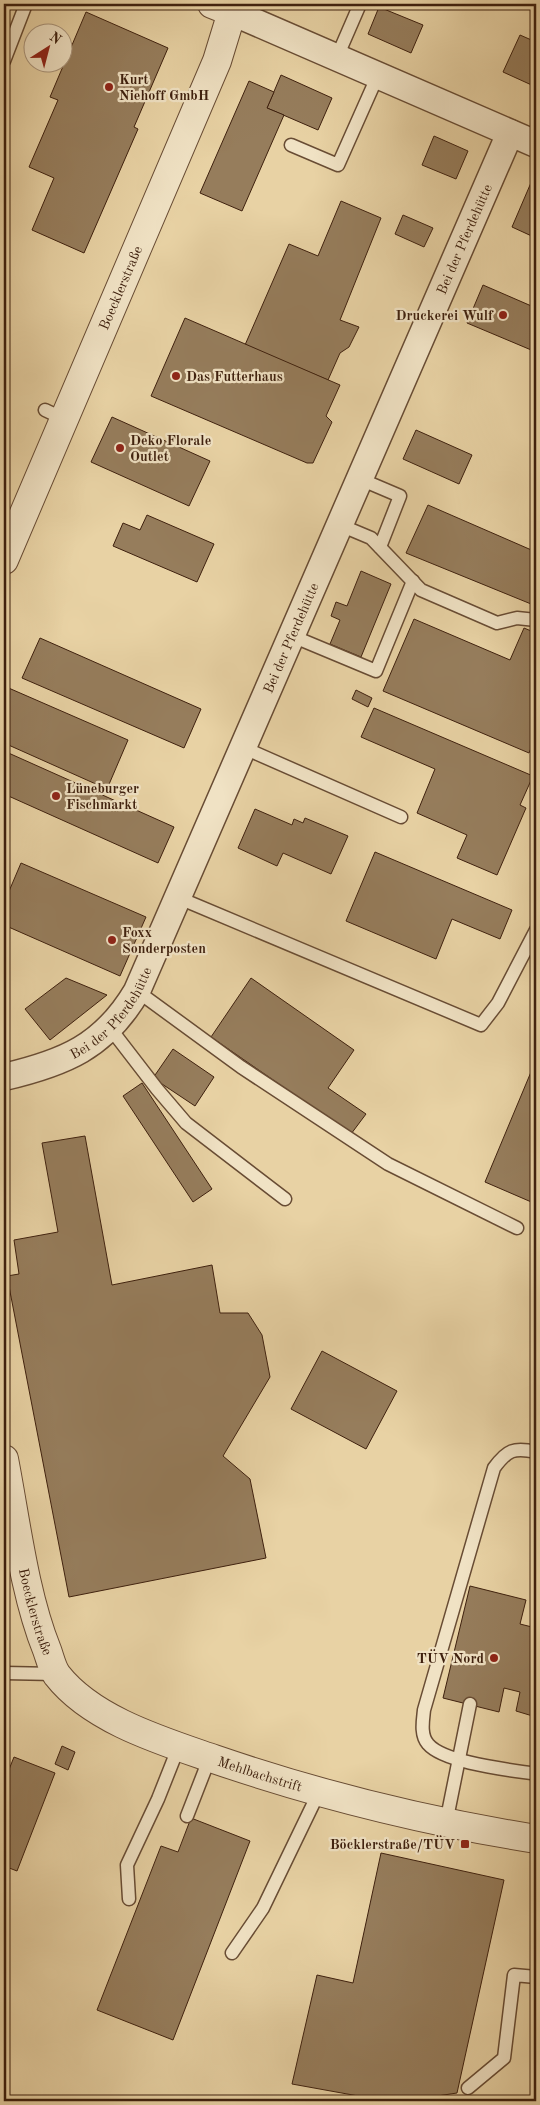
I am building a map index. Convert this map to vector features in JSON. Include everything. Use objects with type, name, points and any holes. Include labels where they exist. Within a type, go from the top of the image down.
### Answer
[{"type":"street","points":[[226,7],[536,144]]},
{"type":"street","name":"Boecklerstraße","points":[[4,560],[55,414],[217,61],[226,7]]},
{"type":"street","name":"Bei der Pferdehütte","points":[[4,1077],[61,1061],[96,1040],[118,1020],[138,992],[510,133]]},
{"type":"street","name":"Boecklerstraße","points":[[4,1459],[35,1622],[56,1674]]},
{"type":"street","name":"Mehlbachstrift","points":[[56,1674],[89,1705],[119,1722],[210,1758],[319,1792],[446,1824],[536,1839]]},
{"type":"lane","points":[[4,61],[26,4]]},
{"type":"lane","points":[[337,57],[360,4]]},
{"type":"lane","points":[[291,145],[338,165],[378,75]]},
{"type":"lane","points":[[360,478],[400,496],[380,547]]},
{"type":"lane","points":[[340,525],[371,538],[421,590],[498,622],[517,618],[536,620]]},
{"type":"lane","points":[[292,636],[376,671],[412,581]]},
{"type":"lane","points":[[244,748],[401,817]]},
{"type":"lane","points":[[179,898],[481,1025],[498,1003],[536,930]]},
{"type":"lane","points":[[138,992],[241,1067],[388,1164],[517,1228]]},
{"type":"lane","points":[[110,1028],[186,1123],[285,1199]]},
{"type":"lane","points":[[536,1452],[522,1448],[505,1453],[494,1468],[424,1710],[422,1727],[427,1743],[441,1754],[458,1760],[536,1774]]},
{"type":"lane","points":[[4,1673],[56,1674]]},
{"type":"lane","points":[[446,1824],[470,1704]]},
{"type":"lane","points":[[129,1899],[127,1865],[158,1799],[179,1746]]},
{"type":"lane","points":[[188,1816],[210,1758]]},
{"type":"lane","points":[[232,1953],[262,1908],[319,1792]]},
{"type":"lane","points":[[468,2088],[504,2058],[514,1974],[536,1977]]},
{"type":"building","points":[[379,7],[423,25],[411,53],[368,34]]},
{"type":"building","points":[[86,12],[168,48],[134,127],[138,129],[84,253],[32,230],[54,178],[29,167],[58,100],[50,97],[61,72],[72,72],[72,45]]},
{"type":"building","points":[[520,35],[536,42],[536,87],[503,72]]},
{"type":"building","points":[[281,75],[332,98],[318,130],[267,108]]},
{"type":"building","points":[[249,81],[274,92],[267,108],[284,115],[242,211],[200,193]]},
{"type":"building","points":[[434,136],[468,151],[456,179],[422,165]]},
{"type":"building","points":[[533,178],[536,179],[536,238],[512,227]]},
{"type":"building","points":[[341,201],[381,218],[340,320],[359,327],[349,347],[340,353],[328,380],[245,345],[289,244],[318,256]]},
{"type":"building","points":[[403,215],[433,228],[424,247],[395,234]]},
{"type":"building","name":"Druckerei Wulf","points":[[483,285],[536,308],[536,352],[467,323]]},
{"type":"building","points":[[185,318],[340,385],[326,416],[332,422],[313,463],[307,463],[151,396]]},
{"type":"building","points":[[112,417],[210,461],[189,506],[91,462]]},
{"type":"building","points":[[416,430],[472,455],[459,484],[403,459]]},
{"type":"building","points":[[428,505],[536,552],[536,606],[406,553]]},
{"type":"building","points":[[147,515],[214,544],[197,582],[113,546],[123,523],[140,530]]},
{"type":"building","points":[[361,571],[391,584],[361,657],[330,644],[340,620],[331,616],[336,602],[347,606]]},
{"type":"building","points":[[414,619],[510,660],[524,628],[536,633],[536,736],[529,753],[383,691]]},
{"type":"building","points":[[40,638],[201,709],[184,748],[22,678]]},
{"type":"building","points":[[4,686],[128,740],[107,789],[4,743]]},
{"type":"building","points":[[356,690],[372,698],[368,707],[352,699]]},
{"type":"building","points":[[374,708],[533,776],[520,805],[526,808],[497,875],[457,858],[467,835],[417,813],[435,769],[361,737]]},
{"type":"building","points":[[4,751],[174,827],[158,863],[4,794]]},
{"type":"building","points":[[255,809],[292,825],[294,819],[303,823],[305,818],[348,836],[331,874],[283,853],[277,866],[238,848]]},
{"type":"building","points":[[375,852],[512,910],[500,939],[452,919],[436,959],[346,921]]},
{"type":"building","points":[[21,863],[146,917],[120,976],[4,925],[4,903]]},
{"type":"building","points":[[66,978],[107,995],[50,1040],[25,1009]]},
{"type":"building","points":[[251,978],[354,1050],[328,1088],[366,1114],[351,1134],[211,1037]]},
{"type":"building","points":[[173,1049],[214,1077],[195,1106],[153,1078]]},
{"type":"building","points":[[536,1060],[536,1204],[485,1182]]},
{"type":"building","points":[[142,1083],[212,1189],[193,1202],[123,1096]]},
{"type":"building","points":[[85,1136],[112,1285],[212,1265],[220,1313],[248,1313],[262,1335],[270,1377],[223,1456],[250,1479],[266,1558],[69,1597],[7,1276],[19,1274],[14,1240],[58,1232],[42,1143]]},
{"type":"building","points":[[322,1351],[397,1391],[366,1449],[291,1409]]},
{"type":"building","name":"TÜV Nord","points":[[470,1586],[526,1600],[520,1624],[536,1628],[536,1717],[516,1711],[520,1692],[504,1688],[499,1712],[443,1698]]},
{"type":"building","points":[[62,1746],[75,1752],[68,1770],[55,1764]]},
{"type":"building","points":[[14,1757],[55,1773],[17,1871],[4,1866],[4,1782]]},
{"type":"building","points":[[191,1818],[250,1841],[173,2040],[97,2010],[161,1846],[178,1852]]},
{"type":"building","points":[[381,1853],[504,1880],[457,2093],[404,2101],[386,2101],[292,2084],[317,1975],[353,1983]]},
{"type":"place","name":"Kurt Niehoff GmbH","points":[[109,87]]},
{"type":"place","name":"Druckerei Wulf","points":[[503,315]]},
{"type":"place","name":"Das Futterhaus","points":[[176,376]]},
{"type":"place","name":"Deko Florale Outlet","points":[[120,448]]},
{"type":"place","name":"Lüneburger Fischmarkt","points":[[56,796]]},
{"type":"place","name":"Foxx Sonderposten","points":[[112,940]]},
{"type":"place","name":"TÜV Nord","points":[[494,1658]]},
{"type":"place","name":"Böcklerstraße/TÜV","points":[[465,1844]]}]
